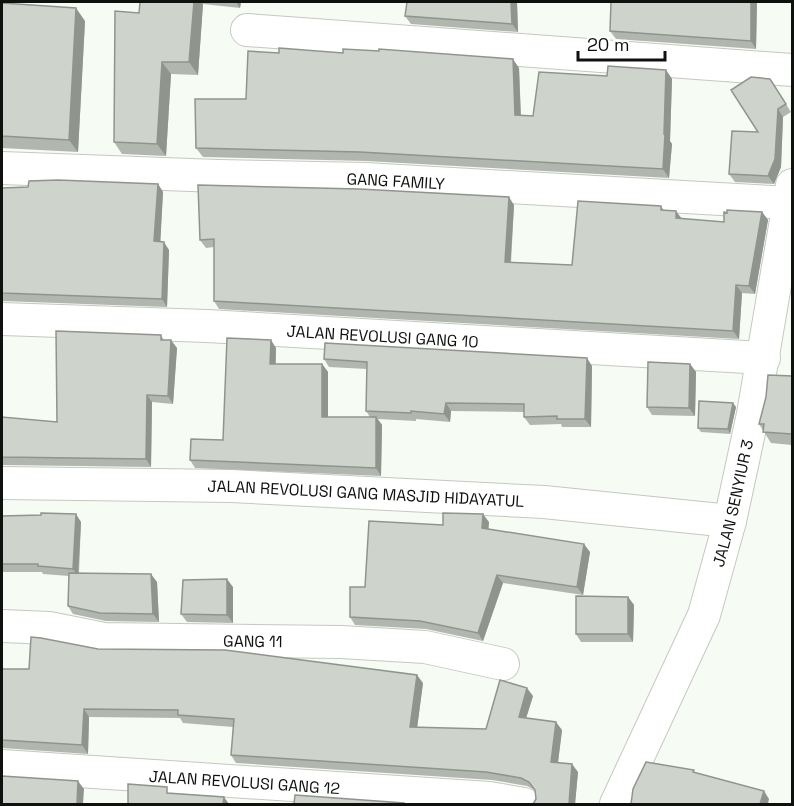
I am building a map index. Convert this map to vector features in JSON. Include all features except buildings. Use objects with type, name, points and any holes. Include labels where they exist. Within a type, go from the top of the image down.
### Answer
[{"type":"street","points":[[247,30],[792,70]]},
{"type":"street","name":"GANG FAMILY","points":[[2,168],[791,194]]},
{"type":"street","name":"JALAN SENYIUR 3","points":[[616,804],[704,615],[730,521],[764,358],[791,194]]},
{"type":"street","name":"JALAN REVOLUSI GANG 10","points":[[2,319],[207,326],[764,358]]},
{"type":"street","name":"JALAN REVOLUSI GANG MASJID HIDAYATUL","points":[[2,483],[231,486],[544,502],[730,521]]},
{"type":"street","name":"GANG 11","points":[[2,626],[49,628],[104,639],[341,642],[425,647],[503,664]]},
{"type":"street","name":"JALAN REVOLUSI GANG 12","points":[[2,766],[489,798],[524,804]]}]
